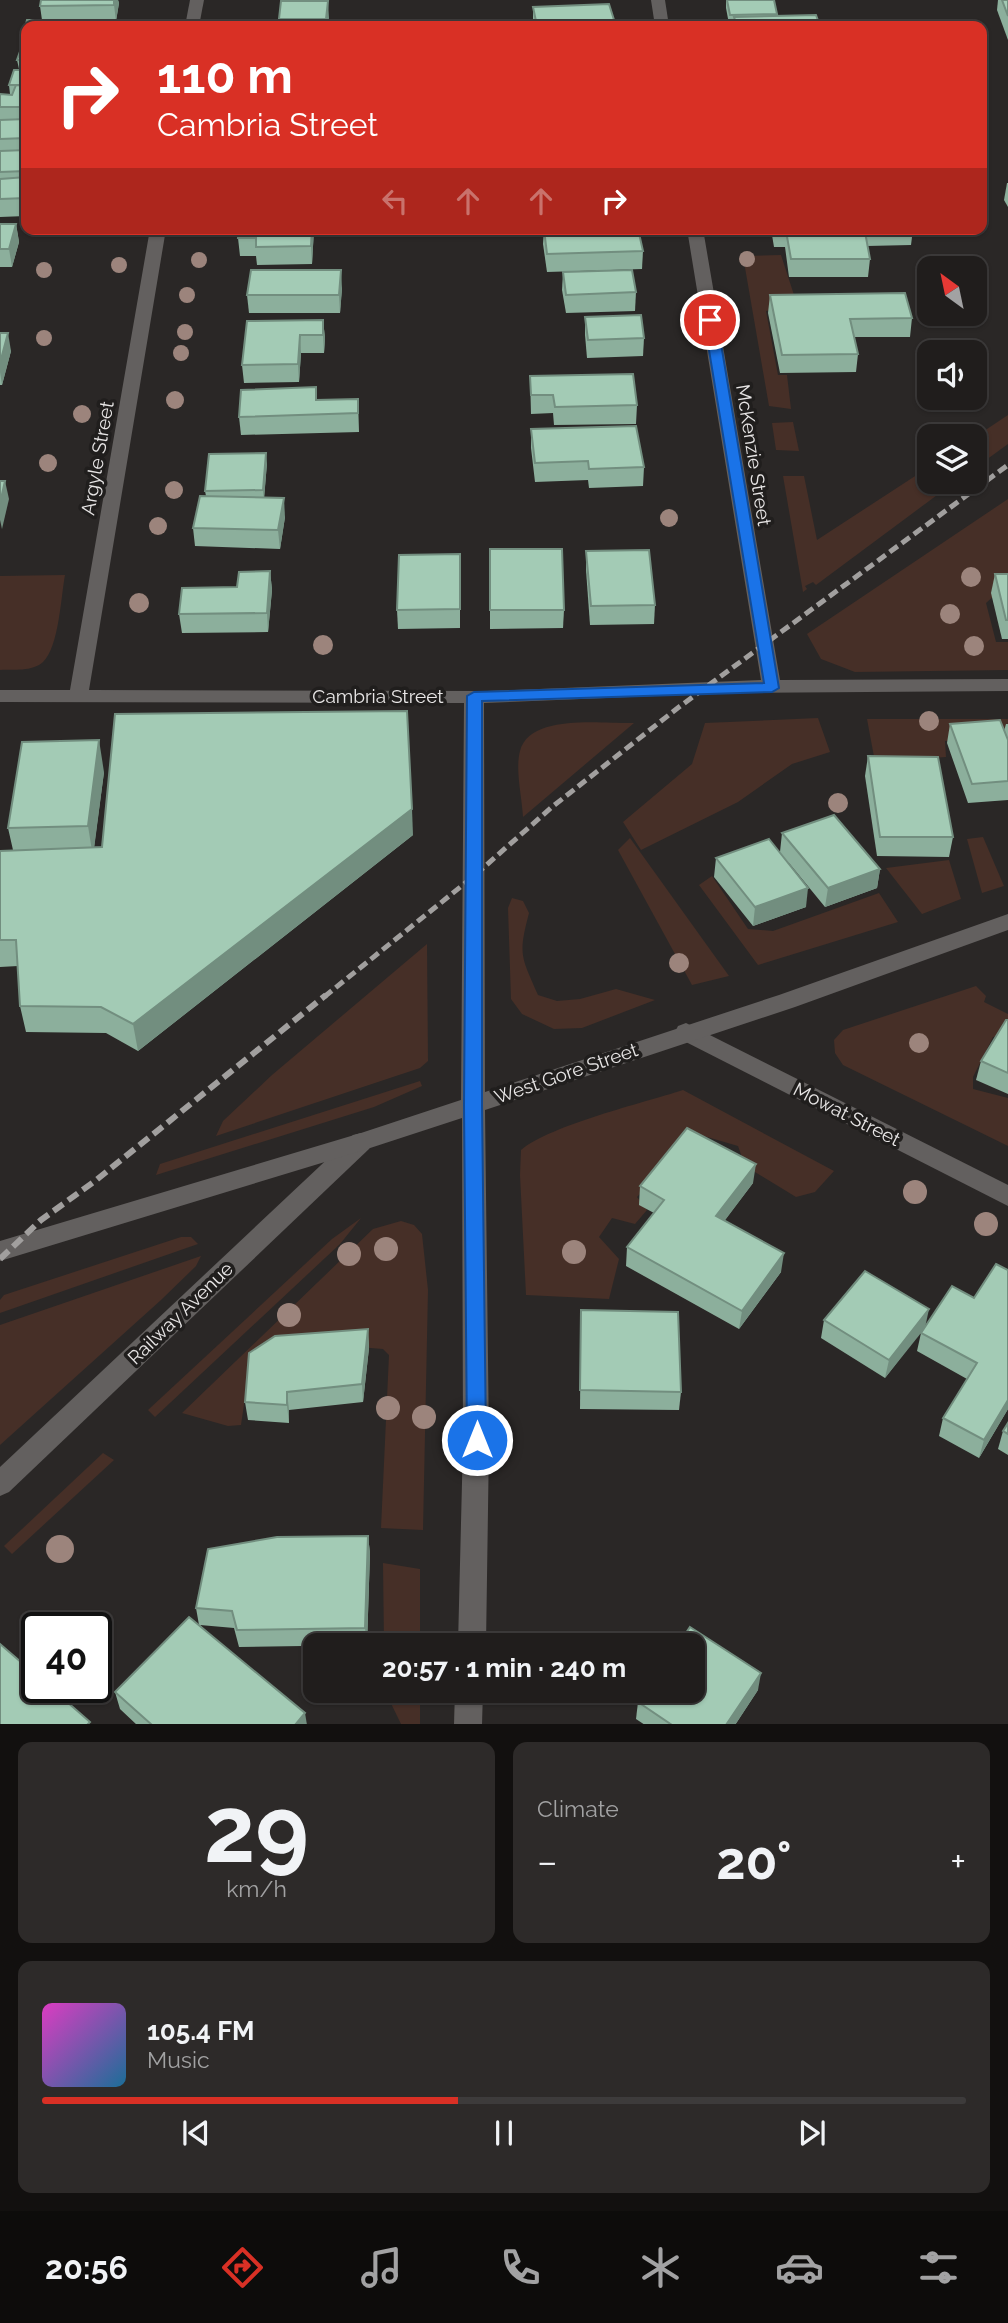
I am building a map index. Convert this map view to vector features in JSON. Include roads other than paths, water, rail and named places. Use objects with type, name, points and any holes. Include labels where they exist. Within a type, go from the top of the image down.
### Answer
[{"type":"street","points":[[193,21],[197,0]]},
{"type":"street","points":[[658,0],[661,21]]},
{"type":"street","name":"Argyle Street","points":[[79,694],[157,235]]},
{"type":"street","name":"McKenzie Street","points":[[696,235],[772,688]]},
{"type":"street","name":"Cambria Street","points":[[0,696],[474,696],[1008,685]]},
{"type":"street","points":[[472,1633],[476,1545],[477,1347],[473,1105],[474,696]]},
{"type":"street","name":"West Gore Street","points":[[0,1251],[360,1142],[686,1032],[787,1001],[1008,922]]},
{"type":"street","name":"Mowat Street","points":[[686,1032],[1008,1196]]},
{"type":"street","name":"Railway Avenue","points":[[0,1484],[360,1142]]},
{"type":"street","points":[[468,1724],[469,1703]]},
{"type":"railway","points":[[324,997],[474,876],[552,807],[679,707],[1008,465]]},
{"type":"railway","points":[[0,1259],[41,1220],[95,1181],[326,995]]}]
